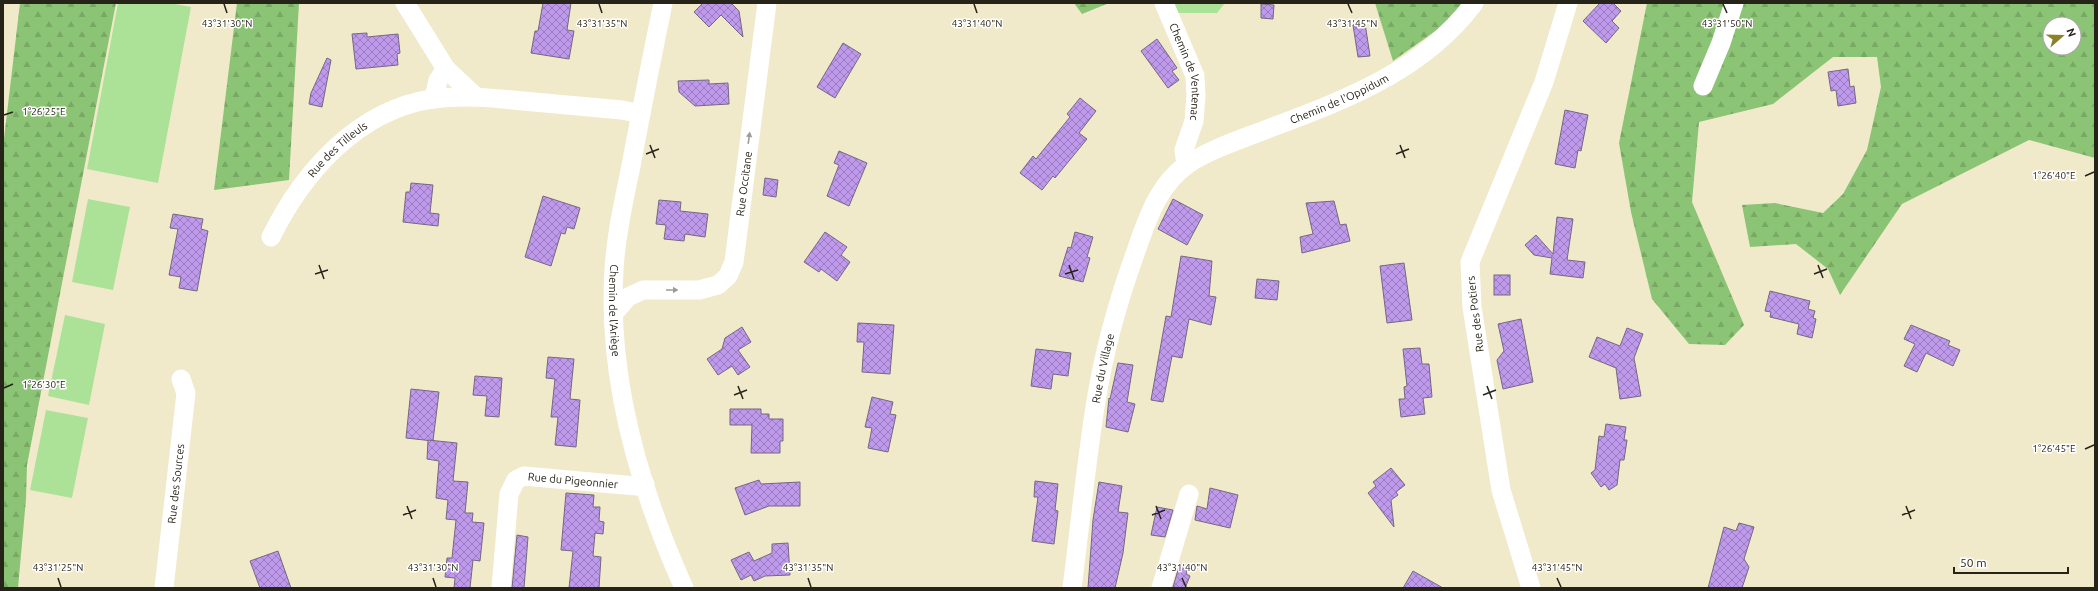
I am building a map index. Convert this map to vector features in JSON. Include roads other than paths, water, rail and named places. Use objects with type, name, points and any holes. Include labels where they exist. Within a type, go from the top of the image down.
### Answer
[{"type":"street","points":[[404,3],[446,69],[476,97]]},
{"type":"street","name":"Chemin de l'Ariège","points":[[663,3],[616,241],[614,313],[618,369],[626,418],[644,484],[668,554],[684,588]]},
{"type":"street","name":"Rue Occitane","points":[[614,270],[629,284],[643,290],[699,290],[718,285],[728,276],[734,262],[767,3]]},
{"type":"street","name":"Chemin de Ventenac","points":[[1164,3],[1195,76],[1196,96],[1194,121],[1184,150],[1186,165]]},
{"type":"street","name":"Chemin de l'Oppidum","points":[[1186,165],[1211,151],[1345,100],[1378,84],[1404,67],[1454,28],[1474,3]]},
{"type":"street","name":"Rue des Potiers","points":[[1531,588],[1501,490],[1472,307],[1470,262],[1544,82],[1568,3]]},
{"type":"street","points":[[1703,86],[1734,3]]},
{"type":"street","points":[[434,99],[438,80],[446,69]]},
{"type":"street","name":"Rue des Tilleuls","points":[[271,237],[284,209],[313,171],[337,146],[368,122],[399,108],[434,99],[476,97],[622,110],[641,114]]},
{"type":"street","name":"Rue du Village","points":[[1072,588],[1096,401],[1124,284],[1146,221],[1158,199],[1171,180],[1186,165]]},
{"type":"street","name":"Rue Occitane","points":[[614,313],[628,297],[643,290]]},
{"type":"street","name":"Rue des Sources","points":[[164,588],[186,393],[181,379]]},
{"type":"street","name":"Rue du Pigeonnier","points":[[501,588],[510,494],[516,480],[524,476],[638,486],[644,484]]},
{"type":"street","points":[[1161,588],[1189,494]]}]
